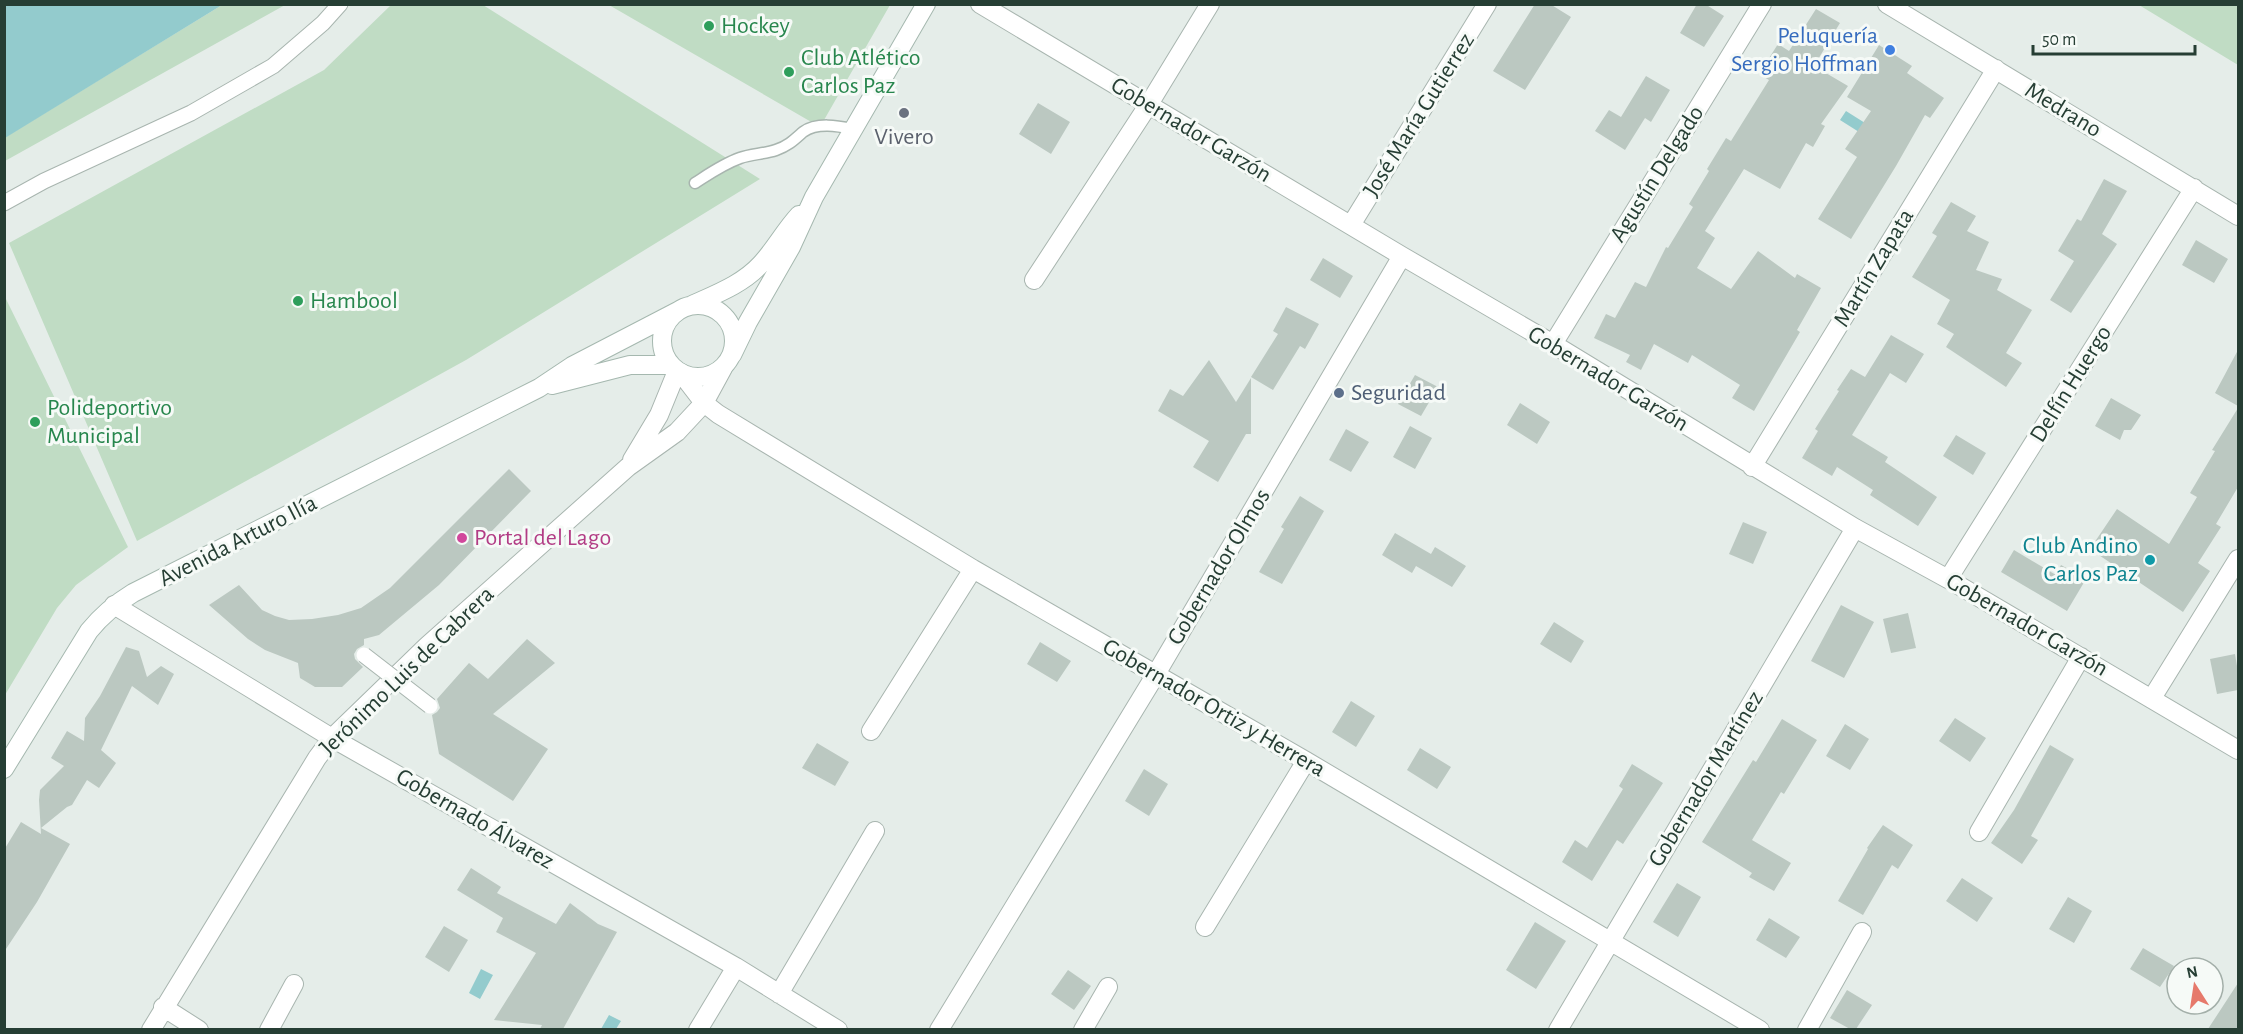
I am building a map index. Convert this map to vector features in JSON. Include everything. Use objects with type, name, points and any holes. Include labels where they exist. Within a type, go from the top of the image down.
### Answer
[{"type":"street","points":[[4,203],[190,113],[273,66],[323,23],[340,4]]},
{"type":"street","name":"Avenida Arturo Ilía","points":[[728,361],[791,247],[814,197],[926,4]]},
{"type":"street","name":"Gobernador Garzón","points":[[980,4],[1553,344],[1752,467],[1855,528],[1948,579],[2238,750]]},
{"type":"street","points":[[1034,280],[1149,104],[1210,4]]},
{"type":"street","name":"José María Gutierrez","points":[[1351,225],[1487,4]]},
{"type":"street","name":"Agustín Delgado","points":[[1553,344],[1762,4]]},
{"type":"street","name":"Medrano","points":[[1887,4],[2238,216]]},
{"type":"street","name":"Martín Zapata","points":[[1752,467],[1996,69]]},
{"type":"street","name":"Delfín Huergo","points":[[1948,579],[2194,188]]},
{"type":"street","name":"Avenida Arturo Ilía","points":[[4,769],[89,631],[114,605],[132,593],[539,388],[572,366],[748,276],[761,264],[780,236],[814,197]]},
{"type":"street","name":"Gobernador Olmos","points":[[939,1029],[1156,674],[1402,256]]},
{"type":"street","points":[[696,305],[706,306],[725,316],[734,334],[735,345],[728,361],[705,377],[695,377],[676,370],[663,350],[662,339],[669,319],[682,309],[696,305]]},
{"type":"street","name":"Jerónimo Luis de Cabrera","points":[[151,1029],[317,758],[332,738],[427,646],[628,467],[677,432],[704,403],[728,361]]},
{"type":"street","name":"Avenida Arturo Ilía","points":[[539,388],[630,364],[676,370]]},
{"type":"street","name":"Jerónimo Luis de Cabrera","points":[[628,467],[659,415],[676,370]]},
{"type":"street","name":"Gobernador Ortiz y Herrera","points":[[676,370],[704,403],[718,414],[973,569],[1306,760],[1760,1029]]},
{"type":"street","name":"Gobernador Martínez","points":[[1558,1029],[1855,528]]},
{"type":"street","points":[[2152,698],[2238,559]]},
{"type":"street","points":[[871,731],[973,569]]},
{"type":"street","name":"Gobernado Álvarez","points":[[114,605],[332,738],[736,967],[838,1029]]},
{"type":"street","points":[[364,655],[430,706]]},
{"type":"street","points":[[1979,832],[2081,657]]},
{"type":"street","points":[[1205,927],[1306,760]]},
{"type":"street","points":[[779,994],[875,831]]},
{"type":"street","points":[[1807,1029],[1863,932]]},
{"type":"street","points":[[698,1029],[736,967]]},
{"type":"street","points":[[268,1029],[294,984]]},
{"type":"street","points":[[1083,1029],[1108,987]]},
{"type":"street","points":[[163,1008],[199,1029]]},
{"type":"lane","points":[[695,183],[722,165],[742,157],[778,150],[792,143],[804,131],[833,125],[853,129]]},
{"type":"green space","points":[[222,5],[285,5],[5,161],[4,138]]},
{"type":"green space","name":"Hambool","points":[[391,5],[483,5],[760,179],[466,360],[137,541],[9,243],[324,70]]},
{"type":"green space","name":"Club Atlético Carlos Paz","points":[[609,5],[890,5],[820,127]]},
{"type":"green space","points":[[2139,5],[2238,5],[2238,65]]},
{"type":"green space","name":"Polideportivo Municipal","points":[[5,297],[128,547],[76,585],[57,608],[5,695]]},
{"type":"water","points":[[5,4],[222,4],[222,5],[5,138]]},
{"type":"water","points":[[1846,111],[1865,123],[1859,132],[1840,120]]},
{"type":"water","points":[[481,969],[493,975],[480,999],[469,993]]},
{"type":"water","points":[[609,1015],[621,1021],[616,1029],[601,1029]]},
{"type":"building","points":[[1535,4],[1550,4],[1571,17],[1525,90],[1493,71]]},
{"type":"building","points":[[1697,4],[1705,4],[1724,16],[1704,47],[1680,33]]},
{"type":"building","points":[[1816,9],[1840,23],[1814,66],[1848,86],[1821,124],[1825,126],[1813,147],[1806,143],[1780,189],[1744,169],[1705,231],[1715,238],[1697,268],[1731,289],[1758,251],[1795,278],[1797,274],[1821,288],[1797,330],[1800,332],[1754,411],[1732,398],[1740,385],[1692,355],[1688,363],[1654,344],[1641,370],[1626,362],[1630,355],[1594,338],[1606,314],[1615,318],[1635,282],[1646,287],[1666,247],[1668,248],[1693,207],[1689,204],[1709,171],[1707,169],[1726,138],[1731,141],[1769,80],[1759,74],[1778,44],[1789,51]]},
{"type":"building","points":[[1879,45],[1912,66],[1907,73],[1944,98],[1930,118],[1925,115],[1851,239],[1818,219],[1857,157],[1845,149],[1871,111],[1847,97]]},
{"type":"building","points":[[1646,76],[1670,90],[1651,122],[1645,118],[1625,150],[1595,131],[1609,110],[1621,117]]},
{"type":"building","points":[[1038,103],[1070,122],[1051,154],[1019,134]]},
{"type":"building","points":[[2104,179],[2127,191],[2102,234],[2117,244],[2071,313],[2050,300],[2074,261],[2058,251],[2077,219],[2081,221]]},
{"type":"building","points":[[1951,202],[1976,216],[1967,231],[1989,242],[1976,270],[2002,279],[1997,290],[2032,310],[2006,353],[2022,363],[2006,387],[1946,347],[1954,334],[1937,324],[1950,300],[1912,277],[1937,236],[1932,233]]},
{"type":"building","points":[[2196,240],[2228,259],[2214,283],[2182,265]]},
{"type":"building","points":[[1323,258],[1353,276],[1340,298],[1310,280]]},
{"type":"building","points":[[1286,307],[1319,324],[1305,349],[1300,346],[1273,390],[1251,377],[1278,334],[1273,331]]},
{"type":"building","points":[[1891,335],[1924,354],[1906,383],[1890,373],[1852,435],[1888,457],[1885,462],[1937,497],[1918,526],[1870,495],[1873,490],[1837,467],[1832,476],[1802,458],[1818,431],[1815,429],[1851,369],[1865,377]]},
{"type":"building","points":[[2238,350],[2238,406],[2215,393]]},
{"type":"building","points":[[1209,360],[1236,402],[1251,378],[1251,434],[1246,434],[1218,482],[1193,467],[1209,441],[1158,411],[1170,389],[1183,396]]},
{"type":"building","points":[[1415,375],[1438,387],[1421,416],[1398,404]]},
{"type":"building","points":[[2111,398],[2141,415],[2131,430],[2124,430],[2120,440],[2095,426]]},
{"type":"building","points":[[1520,403],[1550,422],[1537,444],[1507,425]]},
{"type":"building","points":[[2238,408],[2238,487],[2216,524],[2221,527],[2198,563],[2210,571],[2183,612],[2090,549],[2117,509],[2169,544],[2197,497],[2190,493],[2215,451],[2212,450]]},
{"type":"building","points":[[1410,426],[1432,438],[1415,469],[1393,457]]},
{"type":"building","points":[[1346,429],[1369,442],[1351,472],[1329,460]]},
{"type":"building","points":[[1956,435],[1986,453],[1973,475],[1943,456]]},
{"type":"building","name":"Portal del Lago","points":[[509,469],[531,491],[439,585],[379,635],[364,639],[364,645],[354,654],[355,659],[363,667],[342,687],[315,687],[300,678],[298,663],[265,650],[248,639],[209,605],[239,585],[262,610],[289,620],[338,615],[361,608],[390,588]]},
{"type":"building","points":[[1300,496],[1324,511],[1282,584],[1259,572],[1284,529],[1281,527]]},
{"type":"building","points":[[1743,522],[1767,532],[1753,564],[1729,554]]},
{"type":"building","points":[[1395,533],[1431,554],[1435,547],[1466,566],[1452,587],[1416,566],[1412,573],[1382,555]]},
{"type":"building","points":[[2014,550],[2056,575],[2061,565],[2086,579],[2067,611],[2001,572]]},
{"type":"building","points":[[1841,605],[1874,622],[1844,678],[1811,661]]},
{"type":"building","points":[[1908,613],[1916,648],[1891,653],[1883,619]]},
{"type":"building","points":[[1554,622],[1584,641],[1571,663],[1540,644]]},
{"type":"building","points":[[527,639],[555,663],[493,714],[548,749],[513,801],[439,754],[432,715],[440,708],[437,699],[469,663],[488,679]]},
{"type":"building","points":[[1040,642],[1071,661],[1057,682],[1027,664]]},
{"type":"building","points":[[126,647],[139,651],[147,677],[161,666],[174,674],[158,705],[132,686],[101,750],[116,763],[99,788],[87,780],[72,805],[41,828],[70,844],[37,902],[4,952],[4,850],[21,822],[41,834],[40,790],[64,766],[51,758],[67,731],[84,741],[85,718],[100,696]]},
{"type":"building","points":[[2235,654],[2238,690],[2217,694],[2210,659]]},
{"type":"building","points":[[1351,701],[1375,716],[1356,747],[1332,732]]},
{"type":"building","points":[[1955,718],[1986,738],[1970,762],[1939,741]]},
{"type":"building","points":[[1782,719],[1817,740],[1784,794],[1781,792],[1752,840],[1791,863],[1774,891],[1749,877],[1752,873],[1702,842],[1753,760],[1756,762]]},
{"type":"building","points":[[1845,724],[1869,739],[1850,770],[1826,756]]},
{"type":"building","points":[[817,743],[849,762],[835,786],[802,768]]},
{"type":"building","points":[[2050,745],[2074,759],[2031,836],[2038,840],[2022,864],[1991,843],[2014,810]]},
{"type":"building","points":[[1420,748],[1451,767],[1437,789],[1407,770]]},
{"type":"building","points":[[1632,764],[1663,783],[1623,844],[1617,840],[1592,881],[1562,862],[1575,840],[1587,848],[1623,789],[1619,786]]},
{"type":"building","points":[[1144,769],[1168,784],[1149,816],[1125,801]]},
{"type":"building","points":[[1883,825],[1913,845],[1898,869],[1892,865],[1863,915],[1838,901],[1867,848]]},
{"type":"building","points":[[471,868],[501,887],[497,893],[556,924],[570,903],[598,924],[617,932],[563,1029],[540,1029],[542,1025],[494,1020],[536,953],[496,932],[503,918],[457,890]]},
{"type":"building","points":[[1962,878],[1993,898],[1977,922],[1946,901]]},
{"type":"building","points":[[1677,883],[1701,897],[1678,937],[1653,922]]},
{"type":"building","points":[[2068,897],[2092,911],[2074,943],[2049,929]]},
{"type":"building","points":[[1769,918],[1800,937],[1786,958],[1756,940]]},
{"type":"building","points":[[1535,922],[1566,941],[1536,989],[1506,970]]},
{"type":"building","points":[[444,926],[468,940],[449,972],[425,957]]},
{"type":"building","points":[[2143,948],[2165,961],[2165,980],[2160,987],[2130,969]]},
{"type":"building","points":[[1068,970],[1091,986],[1074,1010],[1051,994]]},
{"type":"building","points":[[2238,983],[2238,1029],[2208,1029],[2216,1016],[2225,1016],[2225,1003]]},
{"type":"building","points":[[1847,990],[1872,1005],[1856,1029],[1850,1029],[1830,1018]]},
{"type":"place","name":"Hockey","points":[[709,26]]},
{"type":"place","name":"Peluquería Sergio Hoffman","points":[[1890,50]]},
{"type":"place","name":"Club Atlético Carlos Paz","points":[[789,72]]},
{"type":"place","name":"Vivero","points":[[904,113]]},
{"type":"place","name":"Hambool","points":[[298,301]]},
{"type":"place","name":"Seguridad","points":[[1339,393]]},
{"type":"place","name":"Polideportivo Municipal","points":[[35,422]]},
{"type":"place","name":"Portal del Lago","points":[[462,538]]},
{"type":"place","name":"Club Andino Carlos Paz","points":[[2150,560]]}]
